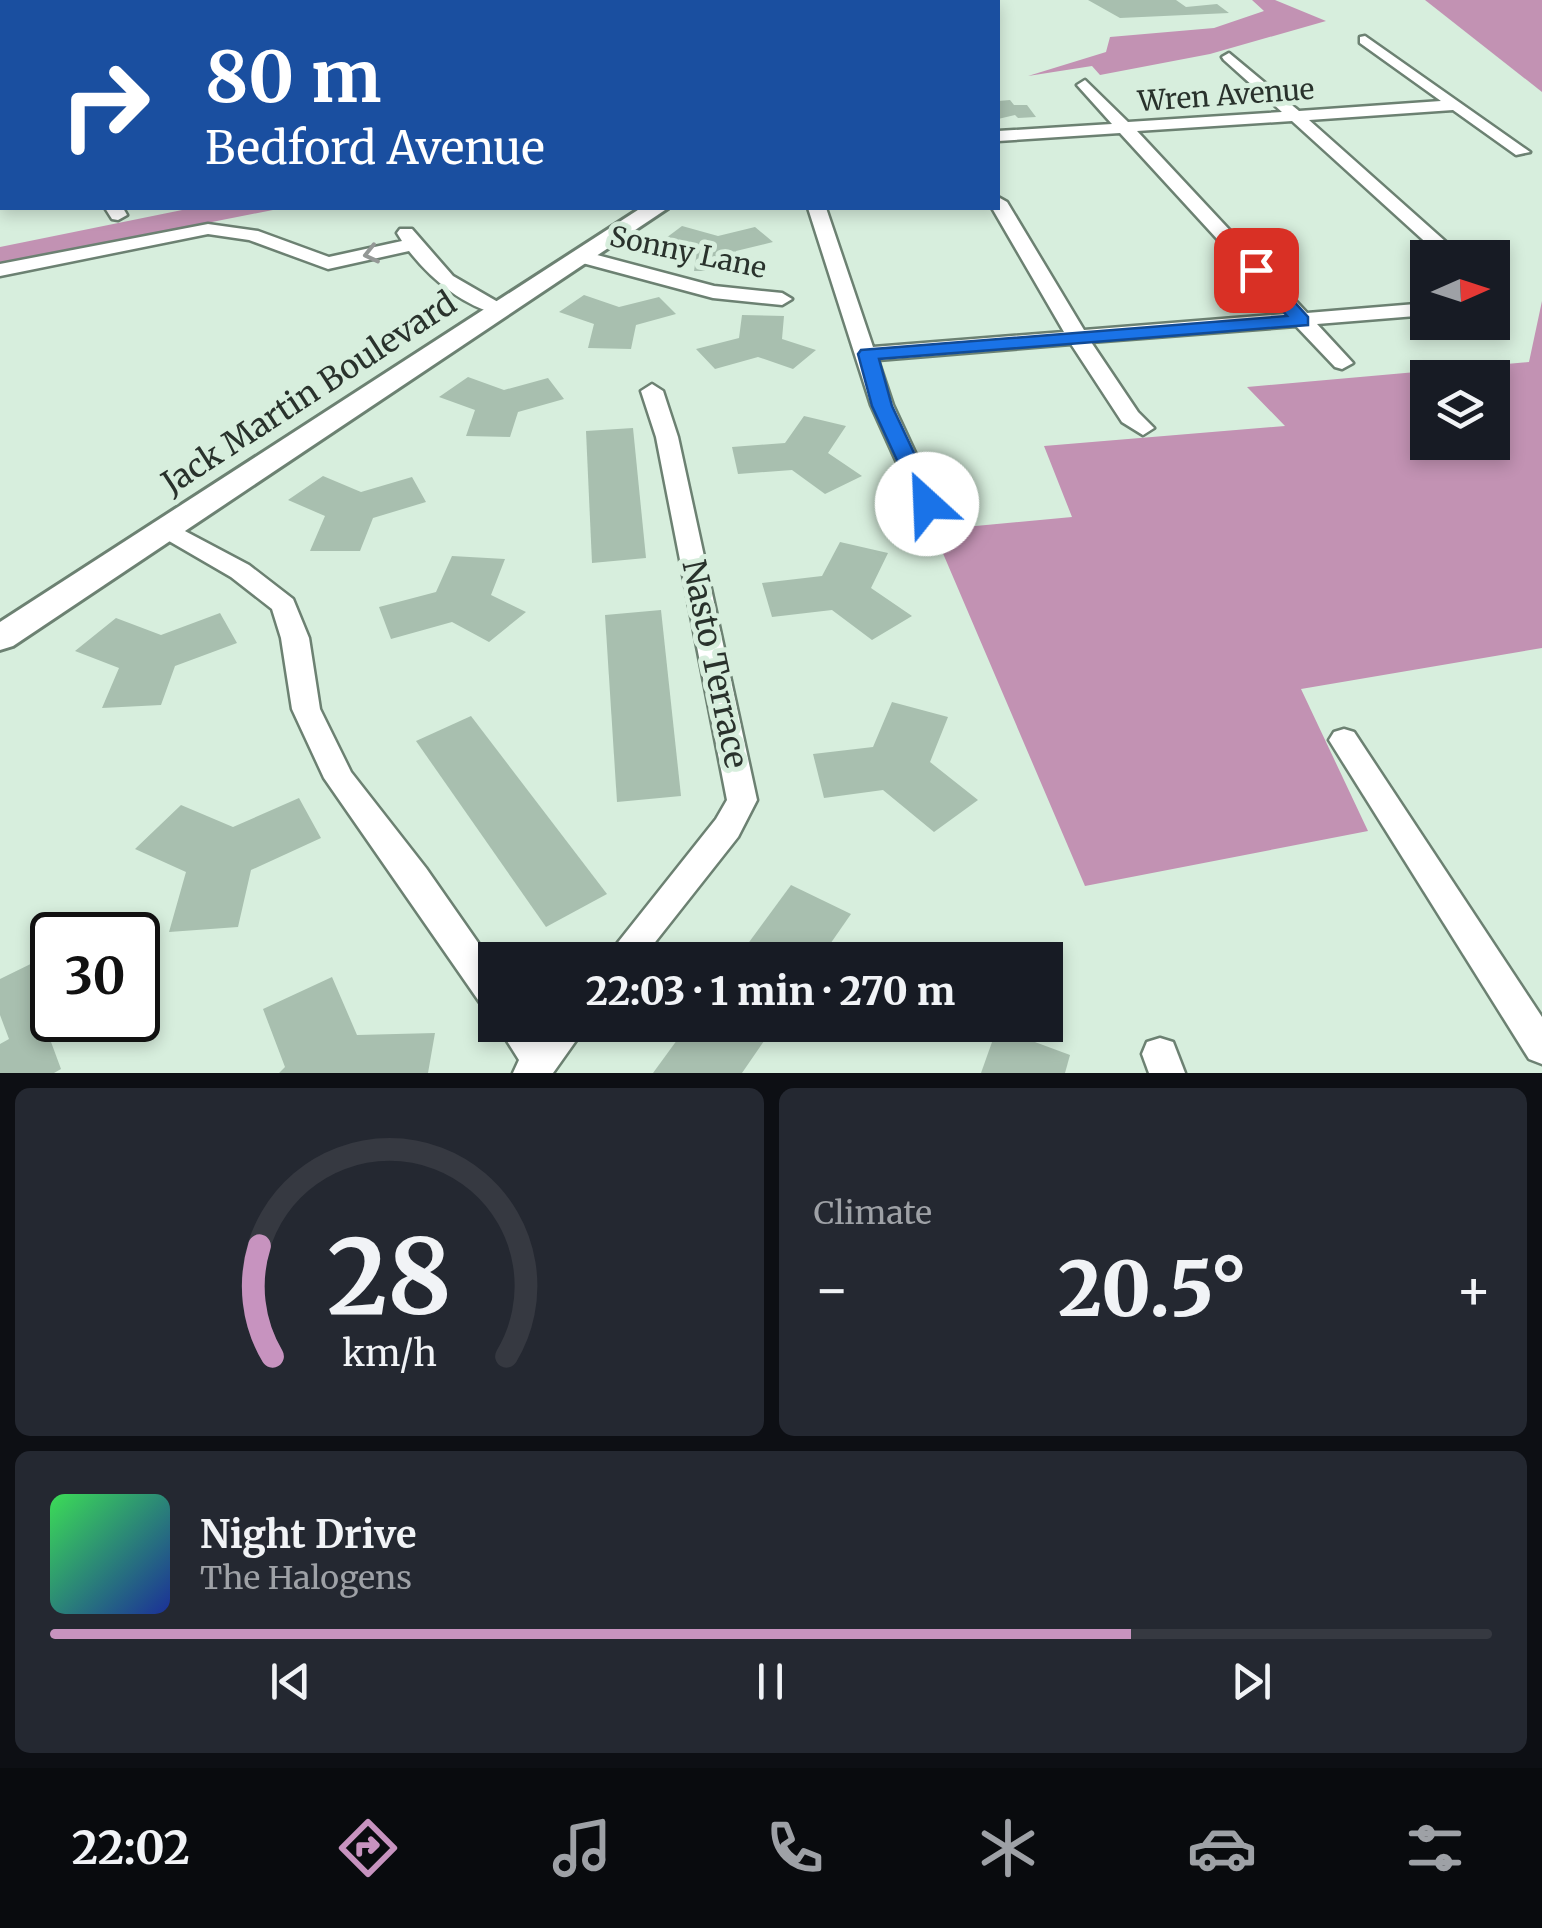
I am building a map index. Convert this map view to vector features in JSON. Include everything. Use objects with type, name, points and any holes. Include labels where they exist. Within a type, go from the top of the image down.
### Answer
[{"type":"street","points":[[1365,40],[1522,152]]},
{"type":"street","points":[[1229,57],[1434,240]]},
{"type":"street","points":[[1085,85],[1342,362]]},
{"type":"street","name":"Wren Avenue","points":[[1000,136],[1458,105]]},
{"type":"street","points":[[1000,205],[1078,338],[1130,417],[1142,428]]},
{"type":"street","name":"Jack Martin Boulevard","points":[[0,638],[653,210]]},
{"type":"street","points":[[818,210],[882,406],[927,504]]},
{"type":"street","points":[[0,270],[208,229],[252,235],[328,264],[409,237],[446,284],[500,309]]},
{"type":"street","name":"Sonny Lane","points":[[582,257],[714,292],[782,299]]},
{"type":"street","points":[[868,354],[1410,311]]},
{"type":"street","name":"Nasto Terrace","points":[[635,942],[727,828],[742,800],[667,437],[652,391]]},
{"type":"street","points":[[166,530],[240,572],[284,605],[295,638],[306,710],[339,778],[478,972]]},
{"type":"street","points":[[1344,740],[1542,1048]]},
{"type":"street","points":[[522,1042],[535,1067],[555,1042]]},
{"type":"shaded area","points":[[1252,0],[1275,0],[1326,21],[1210,54],[1100,75],[1092,66],[1028,76],[1106,52],[1110,37],[1214,28],[1264,11]]},
{"type":"shaded area","points":[[1425,0],[1542,0],[1542,92]]},
{"type":"shaded area","points":[[182,210],[273,210],[0,264],[0,247]]},
{"type":"shaded area","points":[[1542,301],[1542,648],[1301,689],[1368,831],[1085,886],[933,530],[1072,517],[1044,446],[1285,426],[1247,387],[1410,373],[1410,460],[1510,460],[1510,364],[1529,362]]},
{"type":"building","points":[[1088,0],[1176,0],[1186,7],[1217,4],[1229,13],[1120,18]]},
{"type":"building","points":[[1000,101],[1027,105],[1036,117],[1000,119]]},
{"type":"building","points":[[682,226],[718,236],[755,227],[773,242],[736,251],[734,271],[694,271],[697,251],[662,241]]},
{"type":"building","points":[[584,295],[619,307],[659,297],[676,314],[636,325],[631,349],[588,348],[594,324],[559,312]]},
{"type":"building","points":[[742,315],[784,316],[782,339],[816,350],[793,369],[758,357],[715,369],[696,349],[739,338]]},
{"type":"building","points":[[468,377],[504,390],[548,378],[564,399],[518,412],[510,437],[466,436],[475,410],[439,397]]},
{"type":"building","points":[[804,416],[846,426],[828,453],[862,476],[825,494],[792,470],[738,474],[732,447],[785,443]]},
{"type":"building","points":[[633,428],[646,558],[592,563],[586,431]]},
{"type":"building","points":[[323,476],[361,492],[412,477],[426,502],[373,518],[360,551],[310,551],[325,516],[288,500]]},
{"type":"building","points":[[840,542],[888,553],[871,588],[912,616],[872,640],[832,610],[772,617],[762,583],[822,576]]},
{"type":"building","points":[[452,556],[505,559],[491,595],[526,612],[489,642],[452,622],[391,639],[379,607],[436,592]]},
{"type":"building","points":[[661,610],[681,796],[617,802],[605,615]]},
{"type":"building","points":[[220,613],[237,643],[175,666],[161,705],[102,708],[119,668],[75,651],[116,618],[161,635]]},
{"type":"building","points":[[892,702],[948,717],[930,762],[978,800],[934,832],[883,790],[824,798],[813,754],[873,747]]},
{"type":"building","points":[[471,716],[607,894],[546,927],[416,741]]},
{"type":"building","points":[[299,798],[321,838],[251,870],[238,927],[169,932],[186,872],[135,849],[181,805],[233,827]]},
{"type":"building","points":[[791,885],[851,914],[832,942],[749,942]]},
{"type":"building","points":[[30,964],[30,1042],[51,1042],[61,1069],[54,1073],[0,1073],[0,1044],[9,1039],[0,1015],[0,979]]},
{"type":"building","points":[[332,977],[357,1035],[435,1033],[428,1073],[279,1073],[285,1067],[263,1009]]},
{"type":"building","points":[[676,1042],[763,1042],[742,1073],[653,1073]]},
{"type":"building","points":[[992,1042],[1035,1042],[1070,1055],[1065,1073],[981,1073]]},
{"type":"route","points":[[927,504],[882,406],[868,354],[1301,321],[1256,270]]}]
